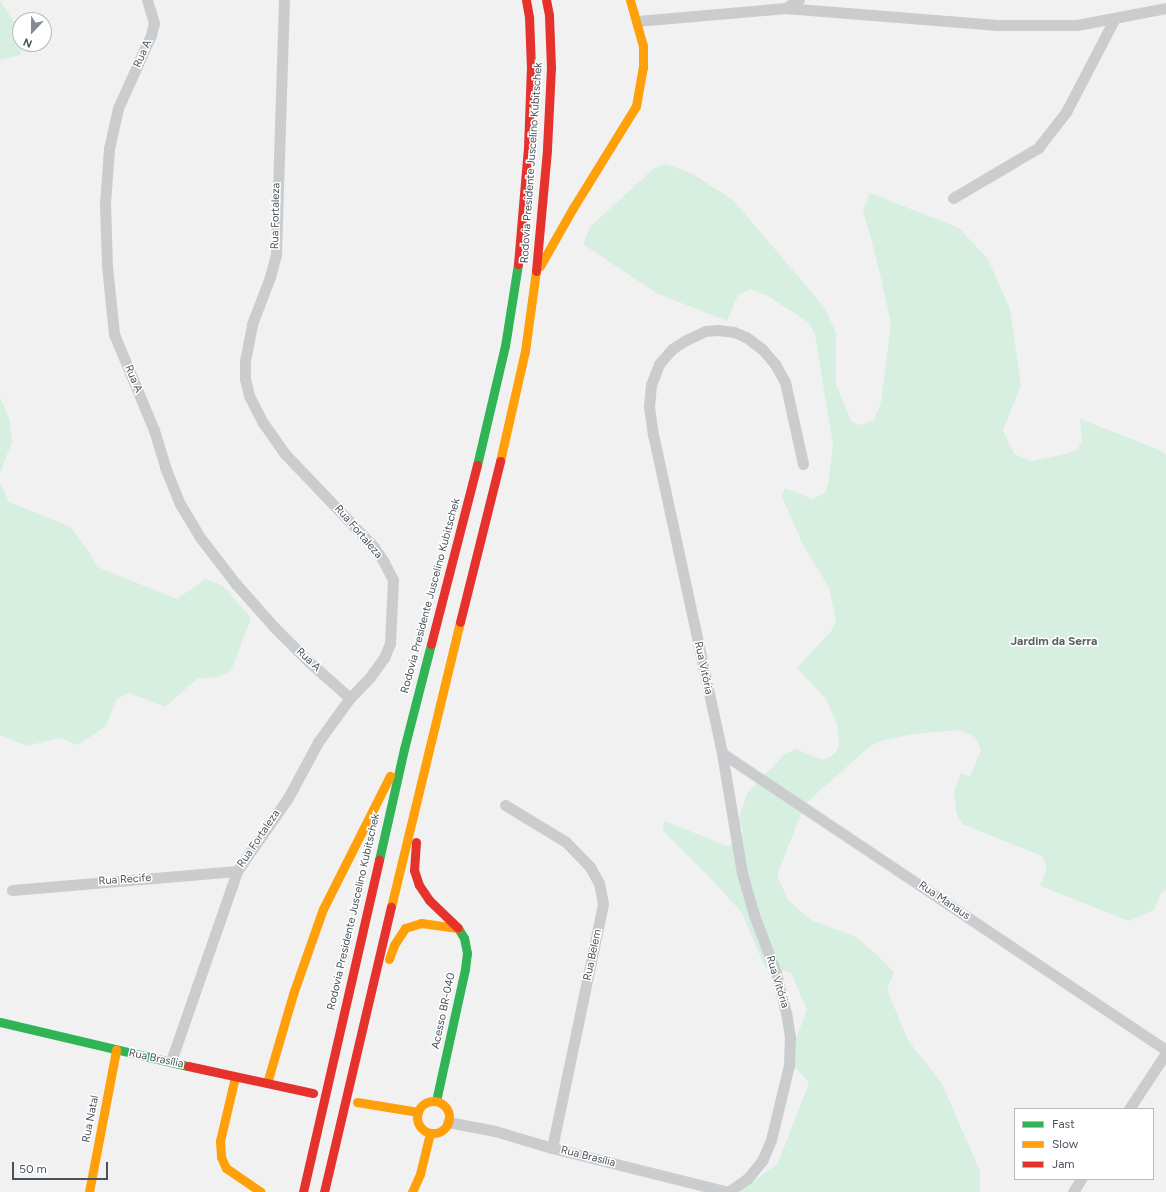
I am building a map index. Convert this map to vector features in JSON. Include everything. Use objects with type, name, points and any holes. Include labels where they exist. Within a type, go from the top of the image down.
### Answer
[{"type":"main road","name":"Rodovia Presidente Juscelino Kubitschek","points":[[303,1192],[404,749],[490,415],[505,346],[515,286],[528,148],[531,68],[526,0]]},
{"type":"main road","name":"Rodovia Presidente Juscelino Kubitschek","points":[[324,1192],[428,749],[510,422],[525,351],[543,214],[551,68],[549,15],[546,0]]},
{"type":"main road","points":[[536,273],[573,208],[636,106],[640,92],[643,68],[642,46],[637,21],[630,0]]},
{"type":"main road","points":[[267,1083],[293,994],[324,909],[353,847],[404,749]]},
{"type":"main road","points":[[428,749],[414,855],[414,870],[419,885],[429,900],[458,928]]},
{"type":"main road","points":[[351,1082],[386,968],[394,945],[404,928],[421,923],[458,928]]},
{"type":"main road","name":"Acesso BR-040","points":[[436,1101],[465,969],[467,953],[464,938],[458,928]]},
{"type":"main road","name":"Rua Brasília","points":[[0,1022],[235,1077],[313,1093]]},
{"type":"main road","name":"Rua Natal","points":[[89,1192],[116,1050]]},
{"type":"main road","points":[[235,1077],[220,1141],[221,1157],[226,1168],[261,1192]]},
{"type":"main road","points":[[436,1101],[441,1103],[448,1111],[448,1122],[443,1129],[430,1132],[421,1127],[418,1123],[418,1112],[427,1102],[436,1101]]},
{"type":"main road","points":[[357,1102],[418,1112]]},
{"type":"main road","points":[[412,1192],[420,1174],[430,1132]]},
{"type":"street","name":"Rua A","points":[[147,0],[152,15],[152,29],[118,108],[109,149],[105,219],[107,266],[114,334],[154,430],[165,467],[180,504],[199,536],[236,584],[274,627],[308,661],[350,698]]},
{"type":"street","name":"Rua Fortaleza","points":[[171,1061],[237,871],[288,798],[318,742],[350,698],[370,677],[384,658],[390,643],[392,580],[374,547],[285,454],[263,423],[249,395],[244,379],[245,361],[252,324],[270,277],[276,254],[284,0]]},
{"type":"street","points":[[785,8],[799,0]]},
{"type":"street","points":[[637,21],[785,8],[997,25],[1077,25],[1166,8]]},
{"type":"street","points":[[953,198],[1038,148],[1066,112],[1115,18]]},
{"type":"street","name":"Rua Vitória","points":[[728,1192],[748,1178],[762,1161],[771,1140],[789,1065],[790,1036],[776,973],[754,915],[742,873],[722,753],[653,435],[649,407],[650,392],[659,364],[677,346],[705,331],[718,330],[734,332],[746,337],[762,349],[775,364],[785,382],[803,464]]},
{"type":"street","name":"Rua Manaus","points":[[722,753],[1166,1050]]},
{"type":"street","name":"Rua Belem","points":[[505,805],[566,842],[590,867],[599,883],[603,904],[552,1148]]},
{"type":"street","name":"Rua Recife","points":[[12,890],[237,871]]},
{"type":"street","points":[[1129,1108],[1166,1053]]},
{"type":"street","name":"Rua Brasília","points":[[448,1122],[495,1131],[552,1148],[728,1192]]},
{"type":"street","points":[[1072,1192],[1080,1180]]},
{"type":"green space","points":[[0,0],[12,19],[12,52],[21,52],[20,55],[0,60]]},
{"type":"green space","points":[[666,164],[693,174],[734,201],[825,308],[836,333],[836,385],[852,422],[861,425],[874,420],[881,402],[891,324],[876,257],[863,210],[870,193],[959,228],[988,259],[1010,309],[1021,385],[1003,430],[1014,454],[1032,461],[1066,454],[1078,449],[1082,440],[1080,419],[1160,450],[1166,455],[1166,890],[1161,893],[1154,910],[1129,921],[1040,886],[1047,868],[1042,856],[962,824],[956,812],[954,791],[961,773],[970,776],[981,750],[975,737],[958,730],[915,734],[881,741],[869,747],[805,804],[777,875],[788,900],[811,920],[856,937],[894,972],[887,990],[908,1040],[942,1084],[980,1171],[980,1192],[739,1192],[778,1163],[809,1083],[795,1067],[793,1046],[807,1010],[791,973],[765,967],[742,913],[713,881],[662,830],[665,821],[727,846],[740,840],[743,831],[738,819],[748,792],[784,755],[796,749],[823,760],[835,754],[839,745],[837,724],[826,699],[797,668],[832,630],[836,621],[829,587],[804,547],[782,497],[785,488],[812,499],[825,493],[828,484],[833,445],[815,335],[809,323],[768,296],[750,289],[738,295],[727,321],[656,293],[583,244],[590,227],[653,169]]},
{"type":"green space","points":[[0,397],[10,421],[12,442],[0,473]]},
{"type":"green space","points":[[0,482],[9,502],[71,527],[91,555],[97,567],[177,599],[205,579],[223,586],[251,618],[231,671],[218,677],[197,679],[165,707],[129,693],[117,699],[106,726],[78,745],[60,738],[27,746],[0,735]]},
{"type":"traffic: fast","points":[[477,465],[505,346],[518,264]]},
{"type":"traffic: fast","points":[[379,860],[404,749],[431,644]]},
{"type":"traffic: fast","points":[[436,1101],[465,969],[467,953],[464,938],[458,928]]},
{"type":"traffic: fast","points":[[0,1022],[188,1066]]},
{"type":"traffic: slow","points":[[540,266],[573,208],[636,106],[643,68],[643,46],[630,0]]},
{"type":"traffic: slow","points":[[500,461],[525,351],[536,271]]},
{"type":"traffic: slow","points":[[391,907],[460,622]]},
{"type":"traffic: slow","points":[[267,1083],[293,994],[323,909],[390,776]]},
{"type":"traffic: slow","points":[[389,959],[394,945],[405,928],[421,923],[458,928]]},
{"type":"traffic: slow","points":[[89,1192],[116,1050]]},
{"type":"traffic: slow","points":[[235,1077],[220,1141],[221,1157],[226,1168],[261,1192]]},
{"type":"traffic: slow","points":[[430,1101],[436,1101],[446,1108],[449,1117],[448,1123],[442,1130],[436,1133],[430,1133],[420,1126],[417,1120],[417,1114],[424,1104],[430,1101]]},
{"type":"traffic: slow","points":[[357,1102],[418,1112]]},
{"type":"traffic: slow","points":[[412,1192],[420,1174],[430,1133]]},
{"type":"traffic: jam","points":[[518,264],[528,148],[531,68],[529,17],[526,0]]},
{"type":"traffic: jam","points":[[536,271],[547,149],[551,68],[549,15],[546,0]]},
{"type":"traffic: jam","points":[[460,622],[500,461]]},
{"type":"traffic: jam","points":[[431,644],[477,465]]},
{"type":"traffic: jam","points":[[416,842],[414,870],[419,885],[429,900],[458,928]]},
{"type":"traffic: jam","points":[[303,1192],[379,860]]},
{"type":"traffic: jam","points":[[324,1192],[391,907]]},
{"type":"traffic: jam","points":[[188,1066],[313,1093]]},
{"type":"district","name":"Jardim da Serra","points":[[1054,642]]}]
